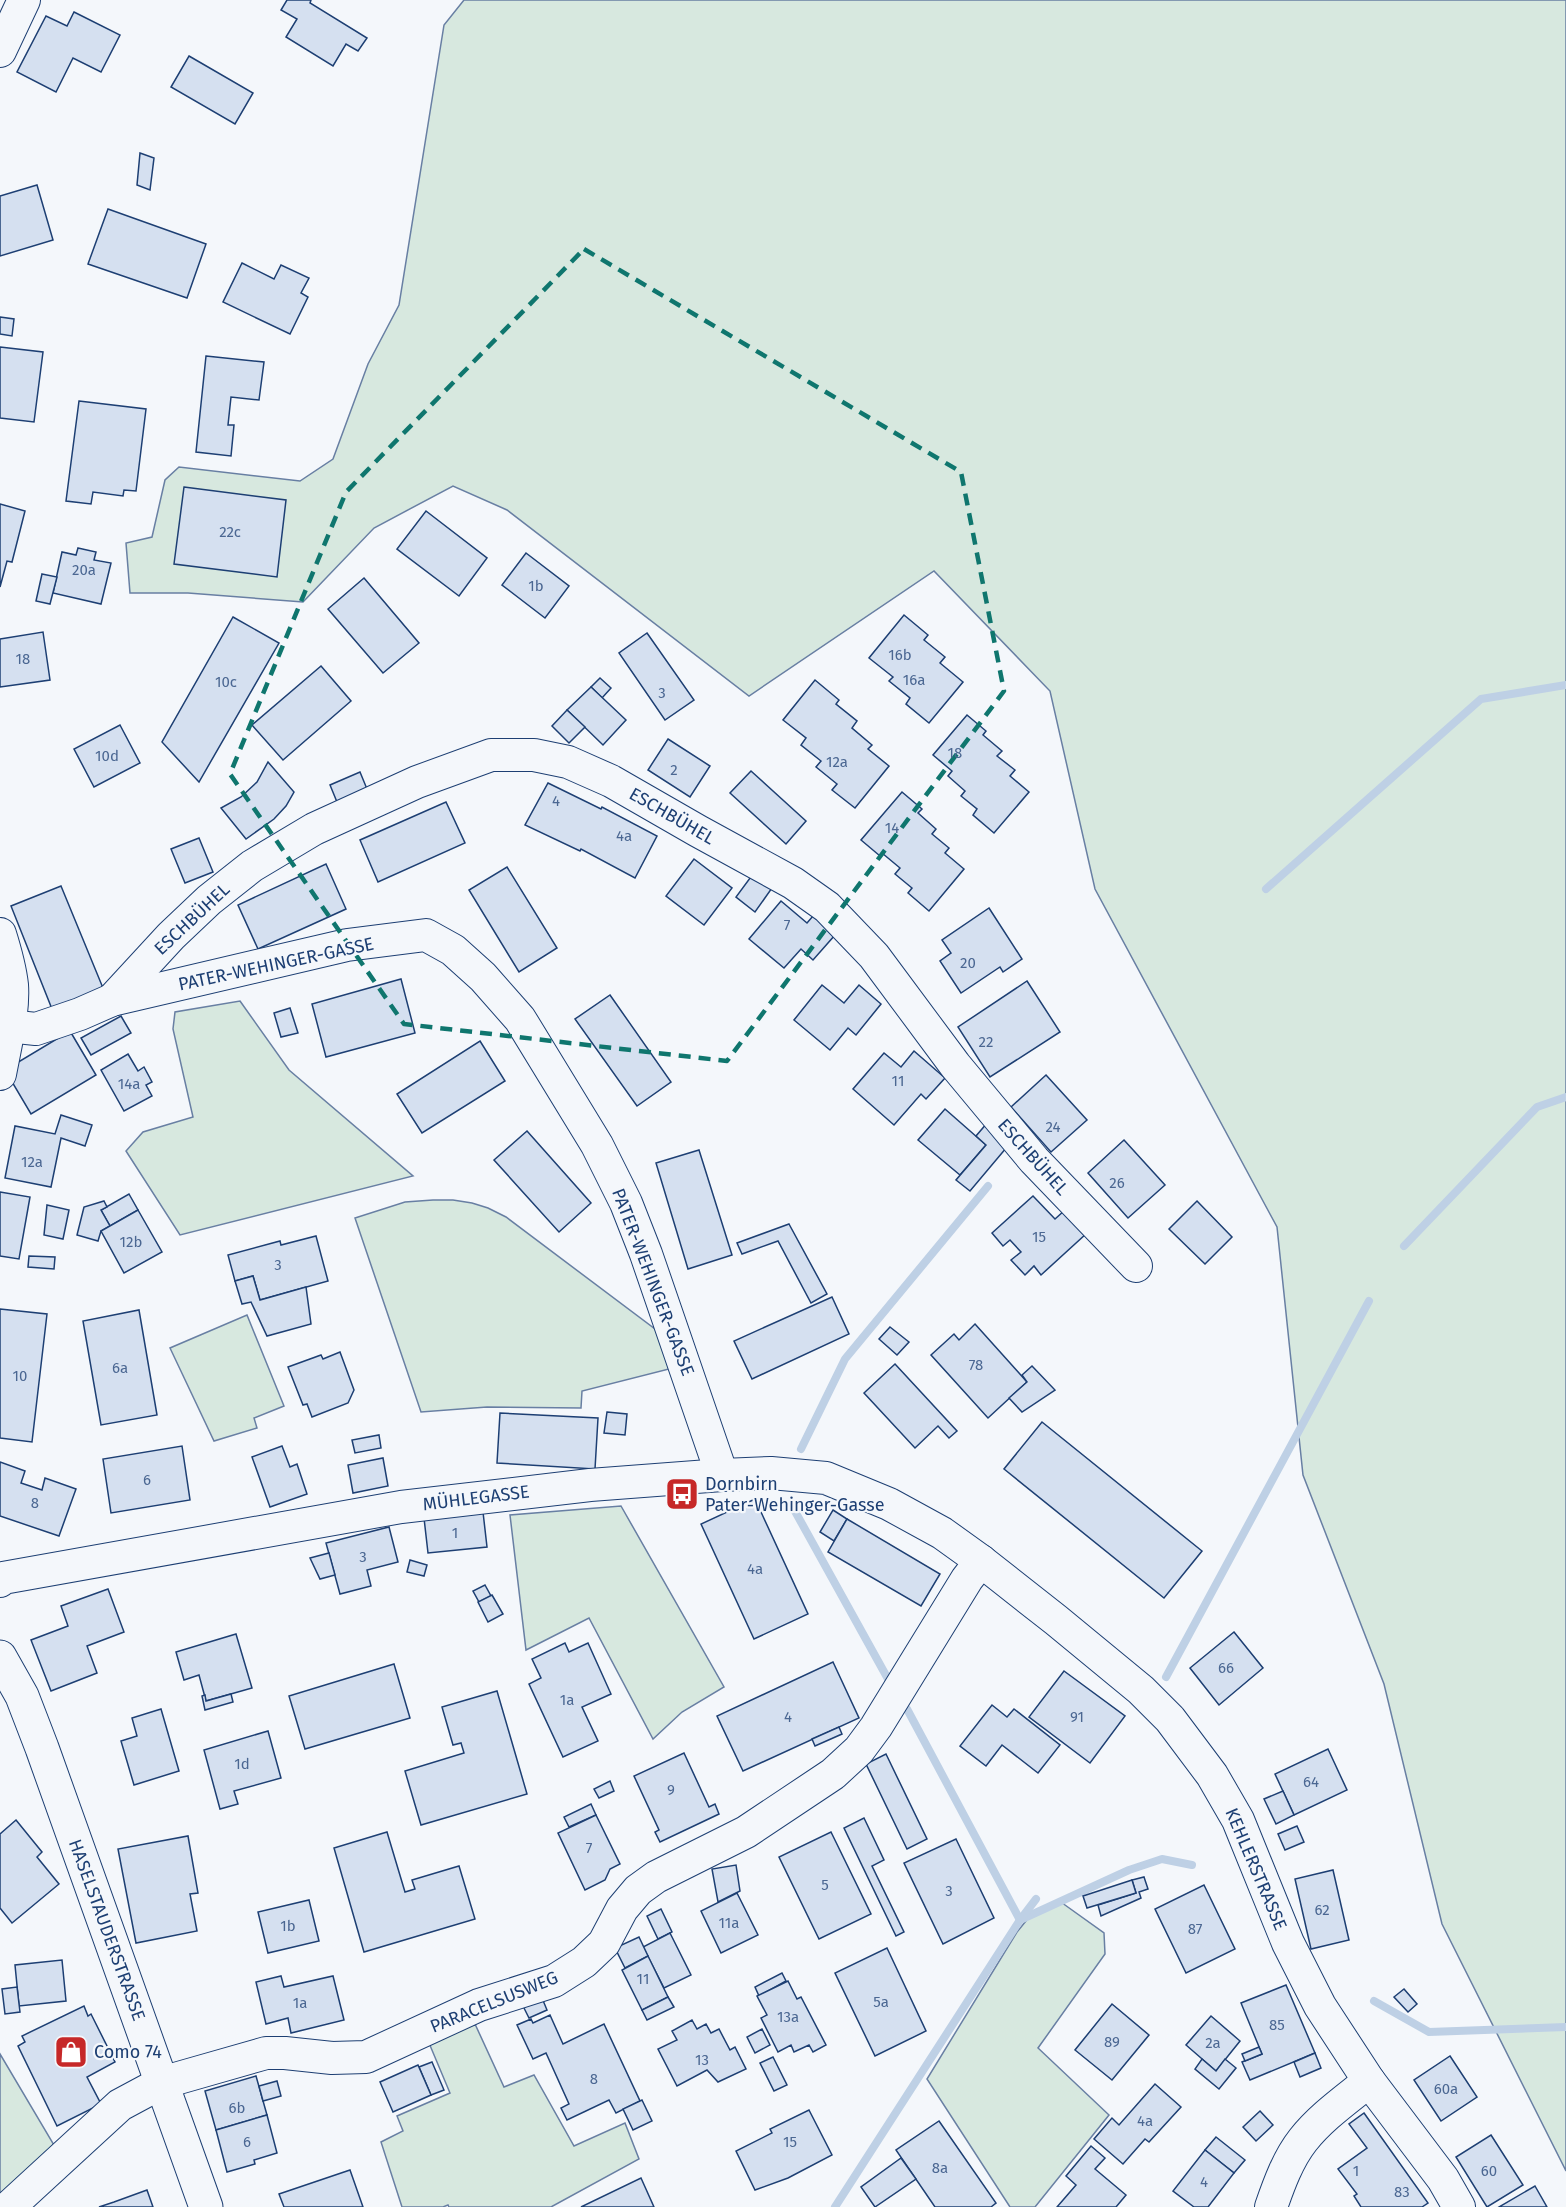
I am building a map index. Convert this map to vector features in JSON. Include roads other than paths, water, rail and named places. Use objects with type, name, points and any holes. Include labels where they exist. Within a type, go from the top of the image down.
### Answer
[{"type":"main road","name":"HASELSTAUDERSTRASSE","points":[[0,1657],[22,1696],[42,1748],[206,2207]]},
{"type":"street","points":[[0,51],[24,0]]},
{"type":"street","name":"ESCHBÜHEL","points":[[112,1000],[171,936],[209,900],[252,866],[314,829],[417,782],[491,755],[534,755],[568,762],[611,781],[794,883],[827,907],[874,956],[955,1065],[1034,1160],[1136,1266]]},
{"type":"street","points":[[0,934],[12,986],[0,1074]]},
{"type":"street","name":"PATER-WEHINGER-GASSE","points":[[8,1026],[36,1029],[112,1000],[347,945],[426,935],[453,950],[483,977],[520,1019],[584,1122],[626,1203],[650,1265],[722,1475]]},
{"type":"street","name":"MÜHLEGASSE","points":[[1,1578],[400,1507],[590,1485],[722,1475],[771,1473],[826,1478],[889,1504],[942,1533]]},
{"type":"street","name":"KEHLERSTRASSE","points":[[942,1533],[1056,1620],[1133,1683],[1170,1719],[1212,1775],[1238,1820],[1288,1943],[1320,2006],[1369,2081],[1443,2179],[1459,2207]]},
{"type":"street","name":"PARACELSUSWEG","points":[[9,2207],[120,2105],[161,2083],[266,2054],[285,2053],[332,2058],[366,2057],[479,2005],[554,1981],[584,1962],[604,1943],[622,1909],[644,1885],[667,1871],[746,1832],[833,1774],[858,1750],[882,1718],[967,1579],[981,1561]]},
{"type":"street","points":[[1271,2207],[1287,2168],[1304,2139],[1324,2118],[1369,2081]]},
{"type":"waterway","points":[[1266,889],[1481,699],[1566,685]]},
{"type":"waterway","points":[[1404,1246],[1537,1107],[1566,1097]]},
{"type":"waterway","points":[[801,1449],[845,1359],[988,1186]]},
{"type":"waterway","points":[[1166,1677],[1369,1301]]},
{"type":"waterway","points":[[791,1504],[888,1679]]},
{"type":"waterway","points":[[907,1709],[1020,1920],[1129,1870],[1162,1859],[1192,1865]]},
{"type":"waterway","points":[[835,2207],[1020,1920],[1036,1899]]},
{"type":"waterway","points":[[1374,2001],[1429,2032],[1566,2027]]},
{"type":"place","name":"Dornbirn Pater-Wehinger-Gasse","points":[[682,1494]]},
{"type":"place","name":"Como 74","points":[[71,2052]]}]
